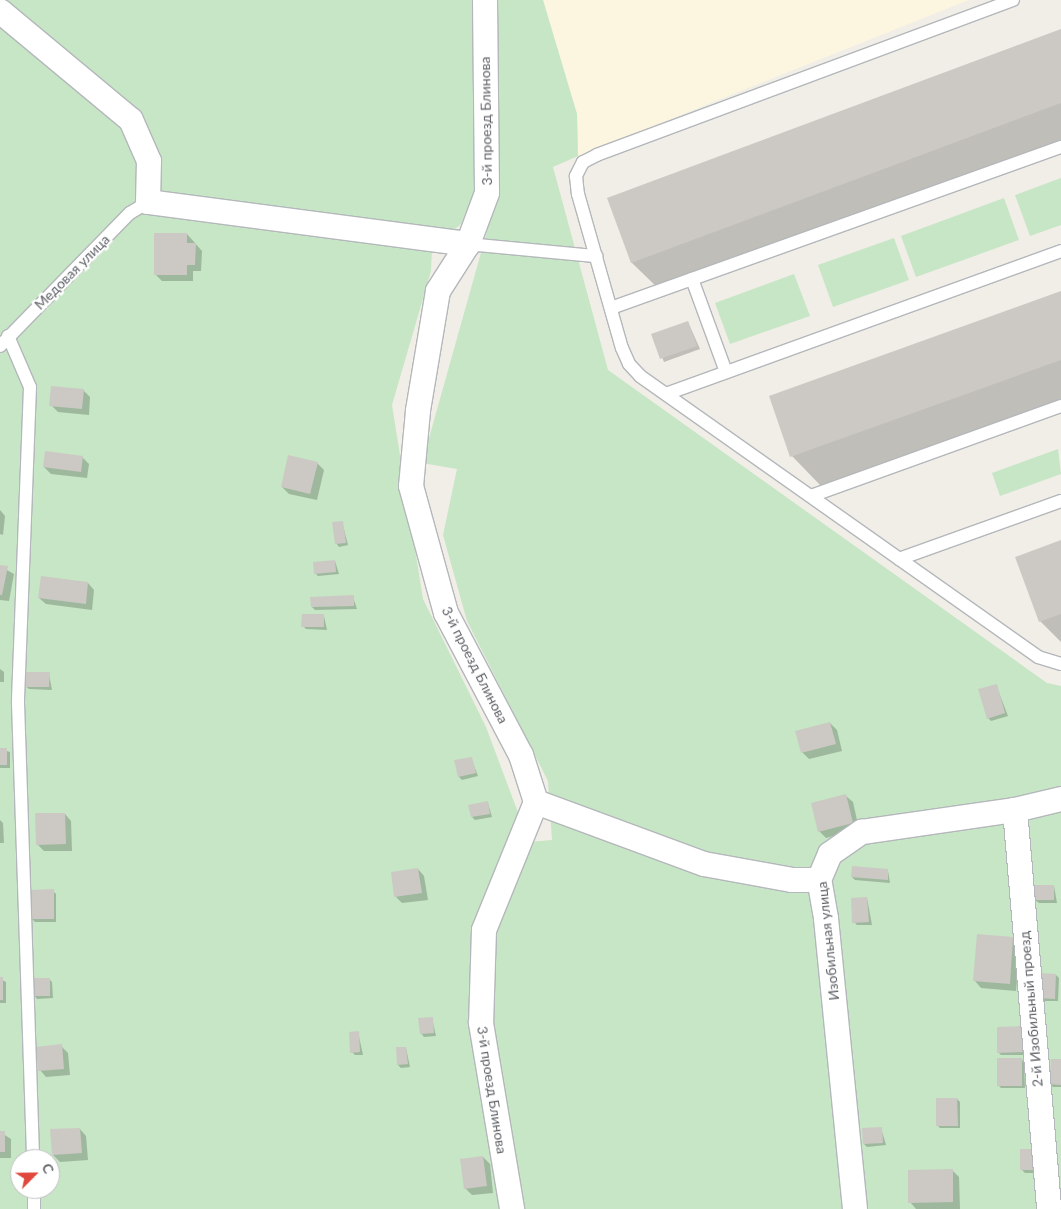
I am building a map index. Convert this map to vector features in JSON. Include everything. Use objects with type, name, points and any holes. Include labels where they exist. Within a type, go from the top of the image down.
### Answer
[{"type":"street","name":"3-й проезд Блинова","points":[[485,0],[487,194],[468,244],[438,291],[418,411],[411,486],[446,613],[521,755],[536,802],[484,930],[481,1023],[512,1209]]},
{"type":"street","points":[[0,11],[131,120],[149,161],[148,202],[468,244]]},
{"type":"street","name":"Изобильная улица","points":[[855,1209],[826,918],[819,880],[830,854],[862,832],[1015,810],[1061,799]]},
{"type":"street","points":[[536,802],[704,864],[792,880],[819,880]]},
{"type":"street","name":"2-й Изобильный проезд","points":[[1015,810],[1048,1209]]},
{"type":"lane","points":[[1013,0],[583,162],[576,176],[578,194],[629,364],[666,394],[1038,657],[1061,664]]},
{"type":"lane","points":[[611,308],[1061,147]]},
{"type":"lane","name":"Медовая улица","points":[[4,341],[130,213],[148,202]]},
{"type":"lane","points":[[468,244],[596,256]]},
{"type":"lane","points":[[666,394],[1061,252]]},
{"type":"lane","points":[[692,279],[726,372]]},
{"type":"lane","points":[[4,341],[30,387],[18,704],[33,1149]]},
{"type":"lane","points":[[811,496],[1061,406]]},
{"type":"lane","points":[[899,559],[1061,501]]},
{"type":"shaded area","points":[[543,0],[969,0],[578,156],[577,114]]},
{"type":"green space","points":[[0,0],[483,0],[474,192],[461,224],[432,248],[431,271],[392,405],[423,599],[486,727],[529,842],[552,840],[548,781],[467,621],[443,535],[457,469],[422,463],[500,185],[492,68],[491,0],[543,0],[577,114],[578,156],[553,167],[608,370],[1047,683],[1061,686],[1061,1209],[0,1209]]},
{"type":"green space","points":[[1061,178],[1061,225],[1030,236],[1015,195]]},
{"type":"green space","points":[[1004,198],[1019,240],[916,277],[901,236]]},
{"type":"green space","points":[[894,238],[909,280],[833,307],[818,265]]},
{"type":"green space","points":[[794,274],[810,316],[730,344],[715,303]]},
{"type":"green space","points":[[1058,449],[1061,474],[1000,496],[992,473]]},
{"type":"building","points":[[1061,29],[1061,103],[631,263],[607,198]]},
{"type":"building","points":[[154,233],[187,233],[187,243],[196,243],[195,265],[187,265],[187,275],[154,275]]},
{"type":"building","points":[[1061,291],[1061,360],[790,457],[769,396]]},
{"type":"building","points":[[688,321],[697,346],[660,359],[651,334]]},
{"type":"building","points":[[51,386],[84,389],[82,409],[49,406]]},
{"type":"building","points":[[45,451],[83,456],[81,472],[43,467]]},
{"type":"building","points":[[288,455],[318,462],[310,494],[281,487]]},
{"type":"building","points":[[343,521],[346,543],[335,544],[332,522]]},
{"type":"building","points":[[1061,540],[1061,614],[1039,622],[1015,557]]},
{"type":"building","points":[[335,560],[336,572],[314,574],[313,562]]},
{"type":"building","points":[[0,565],[8,566],[2,595],[0,595]]},
{"type":"building","points":[[41,576],[88,582],[86,604],[38,598]]},
{"type":"building","points":[[354,595],[354,606],[311,607],[310,597]]},
{"type":"building","points":[[302,614],[324,614],[324,627],[301,627]]},
{"type":"building","points":[[24,672],[50,672],[49,687],[24,687]]},
{"type":"building","points":[[997,684],[1005,713],[987,719],[978,689]]},
{"type":"building","points":[[830,722],[836,744],[801,753],[795,731]]},
{"type":"building","points":[[0,748],[7,748],[7,765],[0,765]]},
{"type":"building","points":[[472,757],[476,773],[458,777],[454,760]]},
{"type":"building","points":[[846,794],[853,823],[818,832],[811,803]]},
{"type":"building","points":[[488,801],[490,814],[471,817],[468,805]]},
{"type":"building","points":[[35,813],[65,813],[66,844],[36,845]]},
{"type":"building","points":[[852,866],[888,869],[888,880],[851,877]]},
{"type":"building","points":[[418,868],[422,893],[394,897],[391,872]]},
{"type":"building","points":[[1034,885],[1054,885],[1054,900],[1034,900]]},
{"type":"building","points":[[54,889],[54,919],[30,919],[30,890]]},
{"type":"building","points":[[867,897],[869,922],[852,923],[851,898]]},
{"type":"building","points":[[977,934],[1013,937],[1010,984],[973,981]]},
{"type":"building","points":[[1039,973],[1056,974],[1055,999],[1038,998]]},
{"type":"building","points":[[0,977],[3,977],[3,1000],[0,1000]]},
{"type":"building","points":[[33,978],[50,978],[50,996],[33,996]]},
{"type":"building","points":[[433,1017],[434,1033],[420,1034],[418,1018]]},
{"type":"building","points":[[1025,1026],[1025,1052],[997,1053],[997,1027]]},
{"type":"building","points":[[359,1031],[360,1052],[350,1053],[349,1032]]},
{"type":"building","points":[[62,1044],[64,1069],[38,1071],[36,1047]]},
{"type":"building","points":[[396,1047],[406,1047],[408,1064],[397,1065]]},
{"type":"building","points":[[997,1058],[1022,1058],[1022,1086],[997,1086]]},
{"type":"building","points":[[1051,1059],[1061,1059],[1061,1085],[1049,1084]]},
{"type":"building","points":[[936,1098],[957,1098],[958,1126],[936,1126]]},
{"type":"building","points":[[882,1127],[883,1143],[863,1144],[862,1128]]},
{"type":"building","points":[[80,1128],[82,1153],[60,1154],[60,1149],[52,1149],[50,1129]]},
{"type":"building","points":[[0,1131],[5,1131],[5,1152],[0,1152]]},
{"type":"building","points":[[1020,1149],[1032,1149],[1033,1170],[1020,1170]]},
{"type":"building","points":[[483,1156],[487,1186],[464,1189],[460,1159]]},
{"type":"building","points":[[953,1169],[953,1202],[908,1203],[908,1170]]}]
